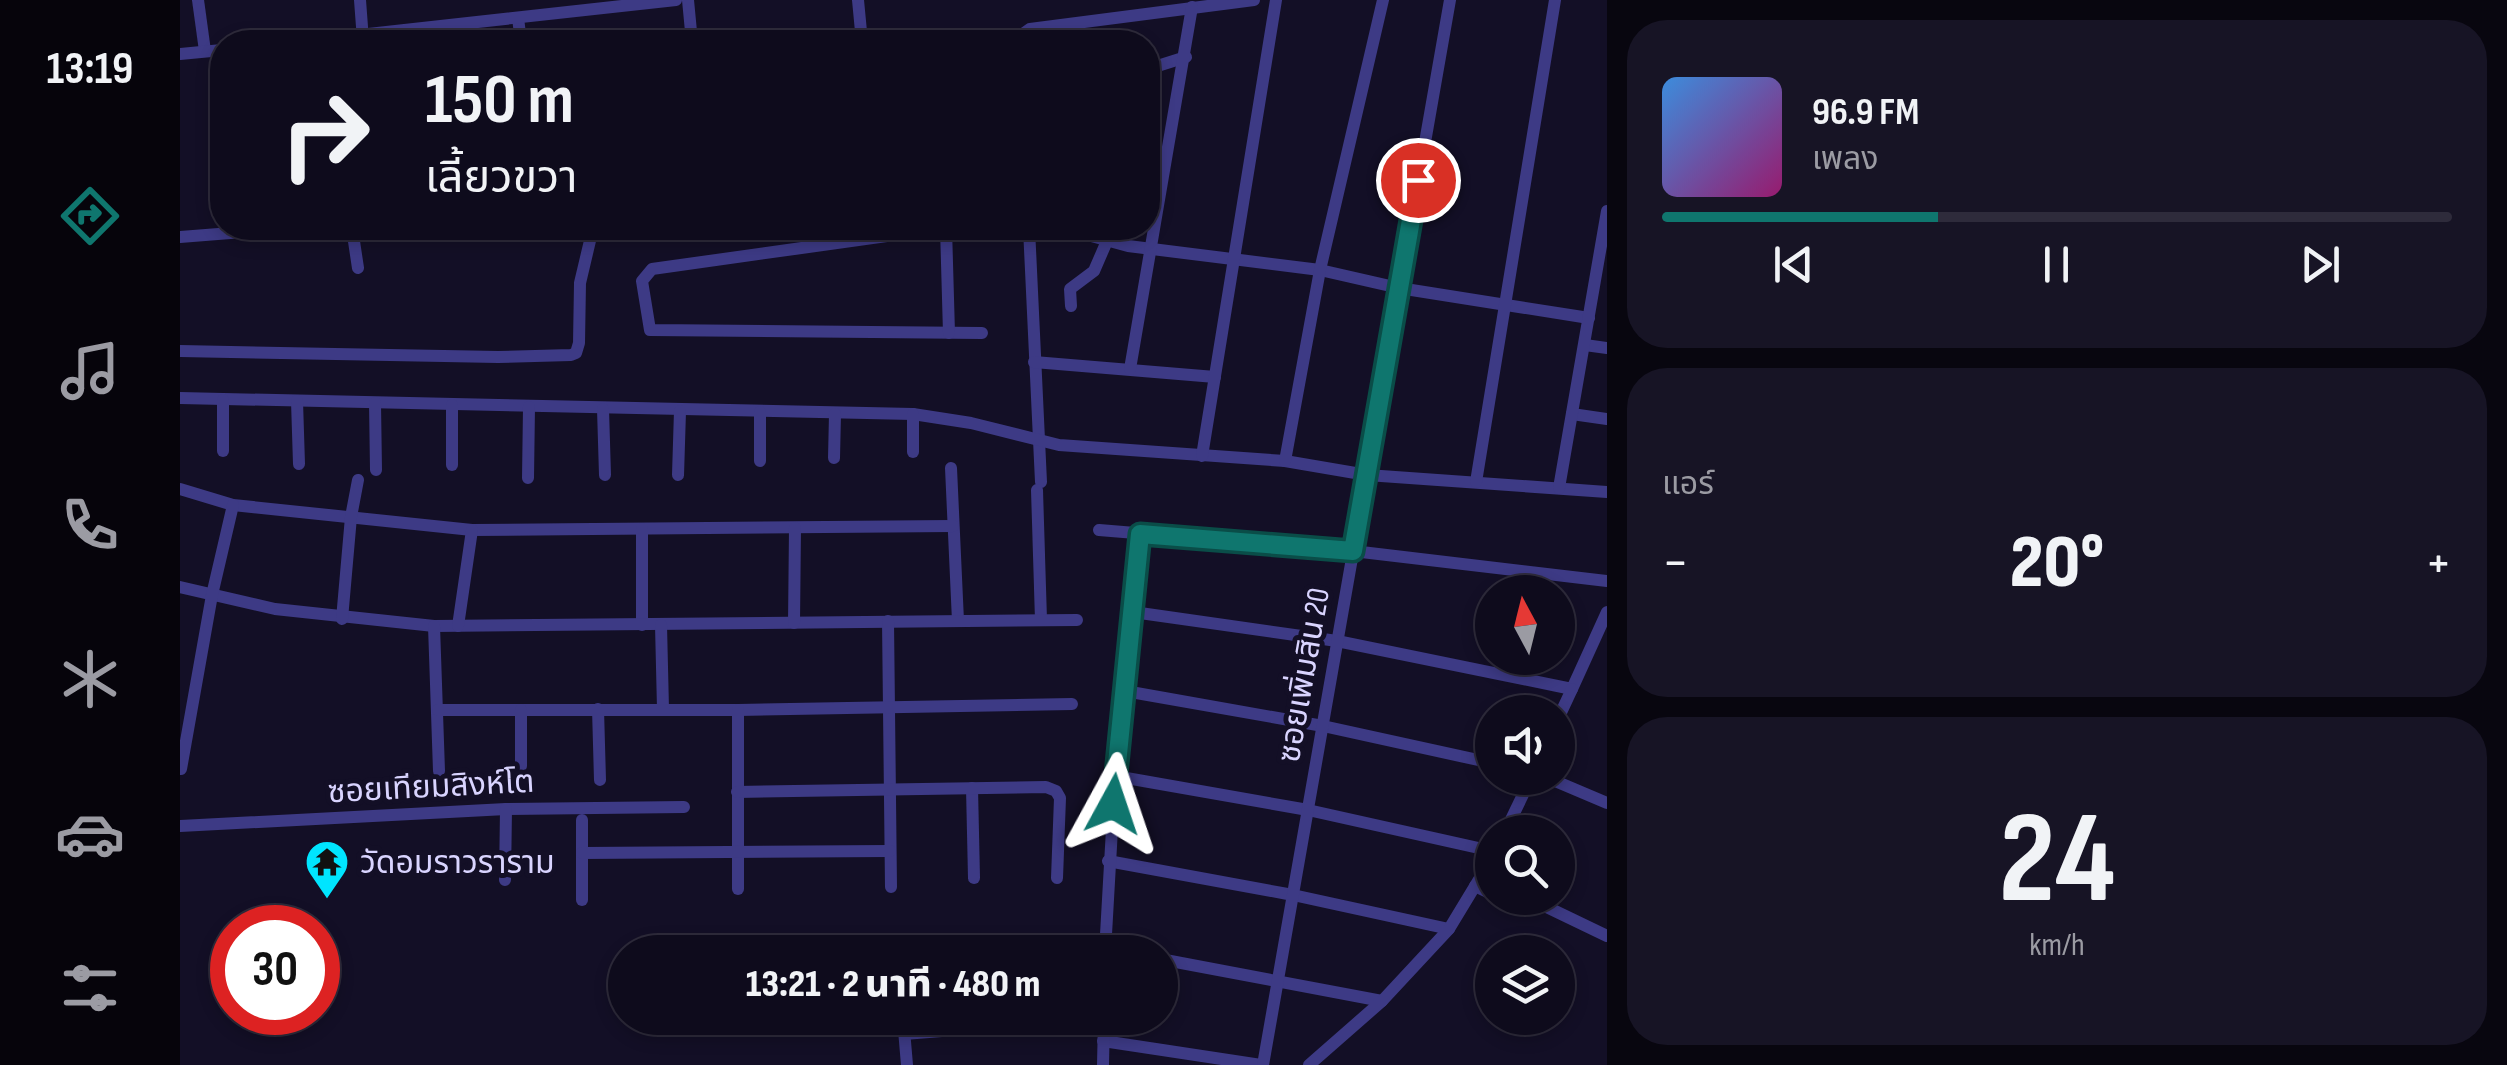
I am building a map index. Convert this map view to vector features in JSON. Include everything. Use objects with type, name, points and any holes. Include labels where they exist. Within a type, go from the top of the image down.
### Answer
[{"type":"street","points":[[198,0],[205,52]]},
{"type":"street","points":[[360,0],[362,30]]},
{"type":"street","points":[[429,30],[676,0]]},
{"type":"street","points":[[688,0],[691,30]]},
{"type":"street","points":[[858,0],[861,30]]},
{"type":"street","points":[[1027,30],[1254,0]]},
{"type":"street","points":[[1202,456],[1276,0]]},
{"type":"street","points":[[1285,462],[1320,270],[1383,0]]},
{"type":"street","name":"ซอยเพิ่มสิน 20","points":[[1262,1065],[1450,0]]},
{"type":"street","points":[[1476,482],[1555,0]]},
{"type":"street","points":[[1160,198],[1192,7]]},
{"type":"street","points":[[518,18],[520,30]]},
{"type":"street","points":[[180,54],[210,51]]},
{"type":"street","points":[[1160,65],[1186,57]]},
{"type":"street","points":[[1559,488],[1589,318],[1602,278],[1607,212]]},
{"type":"street","points":[[180,237],[210,235]]},
{"type":"street","points":[[354,240],[358,268]]},
{"type":"street","points":[[180,351],[571,355],[578,349],[580,283],[589,240]]},
{"type":"street","points":[[859,240],[652,269],[642,282],[650,330],[982,332]]},
{"type":"street","points":[[945,240],[949,334]]},
{"type":"street","points":[[1029,240],[1040,442],[1041,620]]},
{"type":"street","points":[[1104,240],[1320,270],[1400,288],[1589,318]]},
{"type":"street","points":[[1130,369],[1152,240]]},
{"type":"street","points":[[1071,306],[1070,290],[1094,271],[1107,241]]},
{"type":"street","points":[[1585,344],[1607,348]]},
{"type":"street","points":[[1034,362],[1215,377]]},
{"type":"street","points":[[180,398],[913,414],[971,423],[1040,442],[1285,462],[1366,475],[1607,492]]},
{"type":"street","points":[[223,400],[223,452]]},
{"type":"street","points":[[297,402],[299,464]]},
{"type":"street","points":[[375,403],[376,470]]},
{"type":"street","points":[[452,406],[452,466]]},
{"type":"street","points":[[528,478],[529,407]]},
{"type":"street","points":[[604,408],[605,475]]},
{"type":"street","points":[[678,475],[680,411]]},
{"type":"street","points":[[760,412],[760,461]]},
{"type":"street","points":[[834,458],[835,414]]},
{"type":"street","points":[[913,414],[913,452]]},
{"type":"street","points":[[1572,414],[1607,419]]},
{"type":"street","points":[[951,468],[958,621]]},
{"type":"street","points":[[342,619],[358,480]]},
{"type":"street","points":[[180,489],[233,504],[472,530],[953,526]]},
{"type":"street","points":[[181,769],[212,595],[233,504]]},
{"type":"street","points":[[794,623],[795,528]]},
{"type":"street","points":[[642,529],[642,625]]},
{"type":"street","points":[[458,626],[472,530]]},
{"type":"street","points":[[1099,530],[1353,551],[1607,581]]},
{"type":"street","points":[[1106,935],[1115,776],[1140,534]]},
{"type":"street","points":[[180,588],[275,609],[434,626],[1077,620]]},
{"type":"street","points":[[1133,612],[1337,642],[1572,689]]},
{"type":"street","points":[[1569,695],[1607,612]]},
{"type":"street","points":[[888,622],[891,888]]},
{"type":"street","points":[[661,625],[663,710]]},
{"type":"street","points":[[434,626],[439,771]]},
{"type":"street","points":[[1125,692],[1322,726],[1475,758]]},
{"type":"street","points":[[438,710],[1072,704]]},
{"type":"street","points":[[598,709],[600,780]]},
{"type":"street","points":[[521,710],[521,766]]},
{"type":"street","points":[[738,710],[738,889]]},
{"type":"street","points":[[1115,776],[1308,810],[1475,850]]},
{"type":"street","points":[[737,792],[1046,787],[1056,791],[1060,798],[1057,878]]},
{"type":"street","points":[[972,788],[974,878]]},
{"type":"street","points":[[1575,789],[1607,802]]},
{"type":"street","name":"ซอยเทียมสิงห์โต","points":[[180,826],[506,809],[684,807]]},
{"type":"street","points":[[505,880],[506,809]]},
{"type":"street","points":[[582,820],[582,900]]},
{"type":"street","points":[[582,853],[890,851]]},
{"type":"street","points":[[1108,860],[1449,928]]},
{"type":"street","points":[[1309,1065],[1382,1002],[1449,928],[1475,886]]},
{"type":"street","points":[[1563,915],[1607,936]]},
{"type":"street","points":[[1178,962],[1382,1002]]},
{"type":"street","points":[[904,1035],[908,1065]]},
{"type":"street","points":[[1103,1065],[1104,1035]]},
{"type":"street","points":[[1104,1041],[1262,1065]]},
{"type":"place","name":"วัดอมราวราราม","points":[[327,900]]},
{"type":"route","points":[[1113,804],[1140,534],[1353,551],[1418,180]]}]
